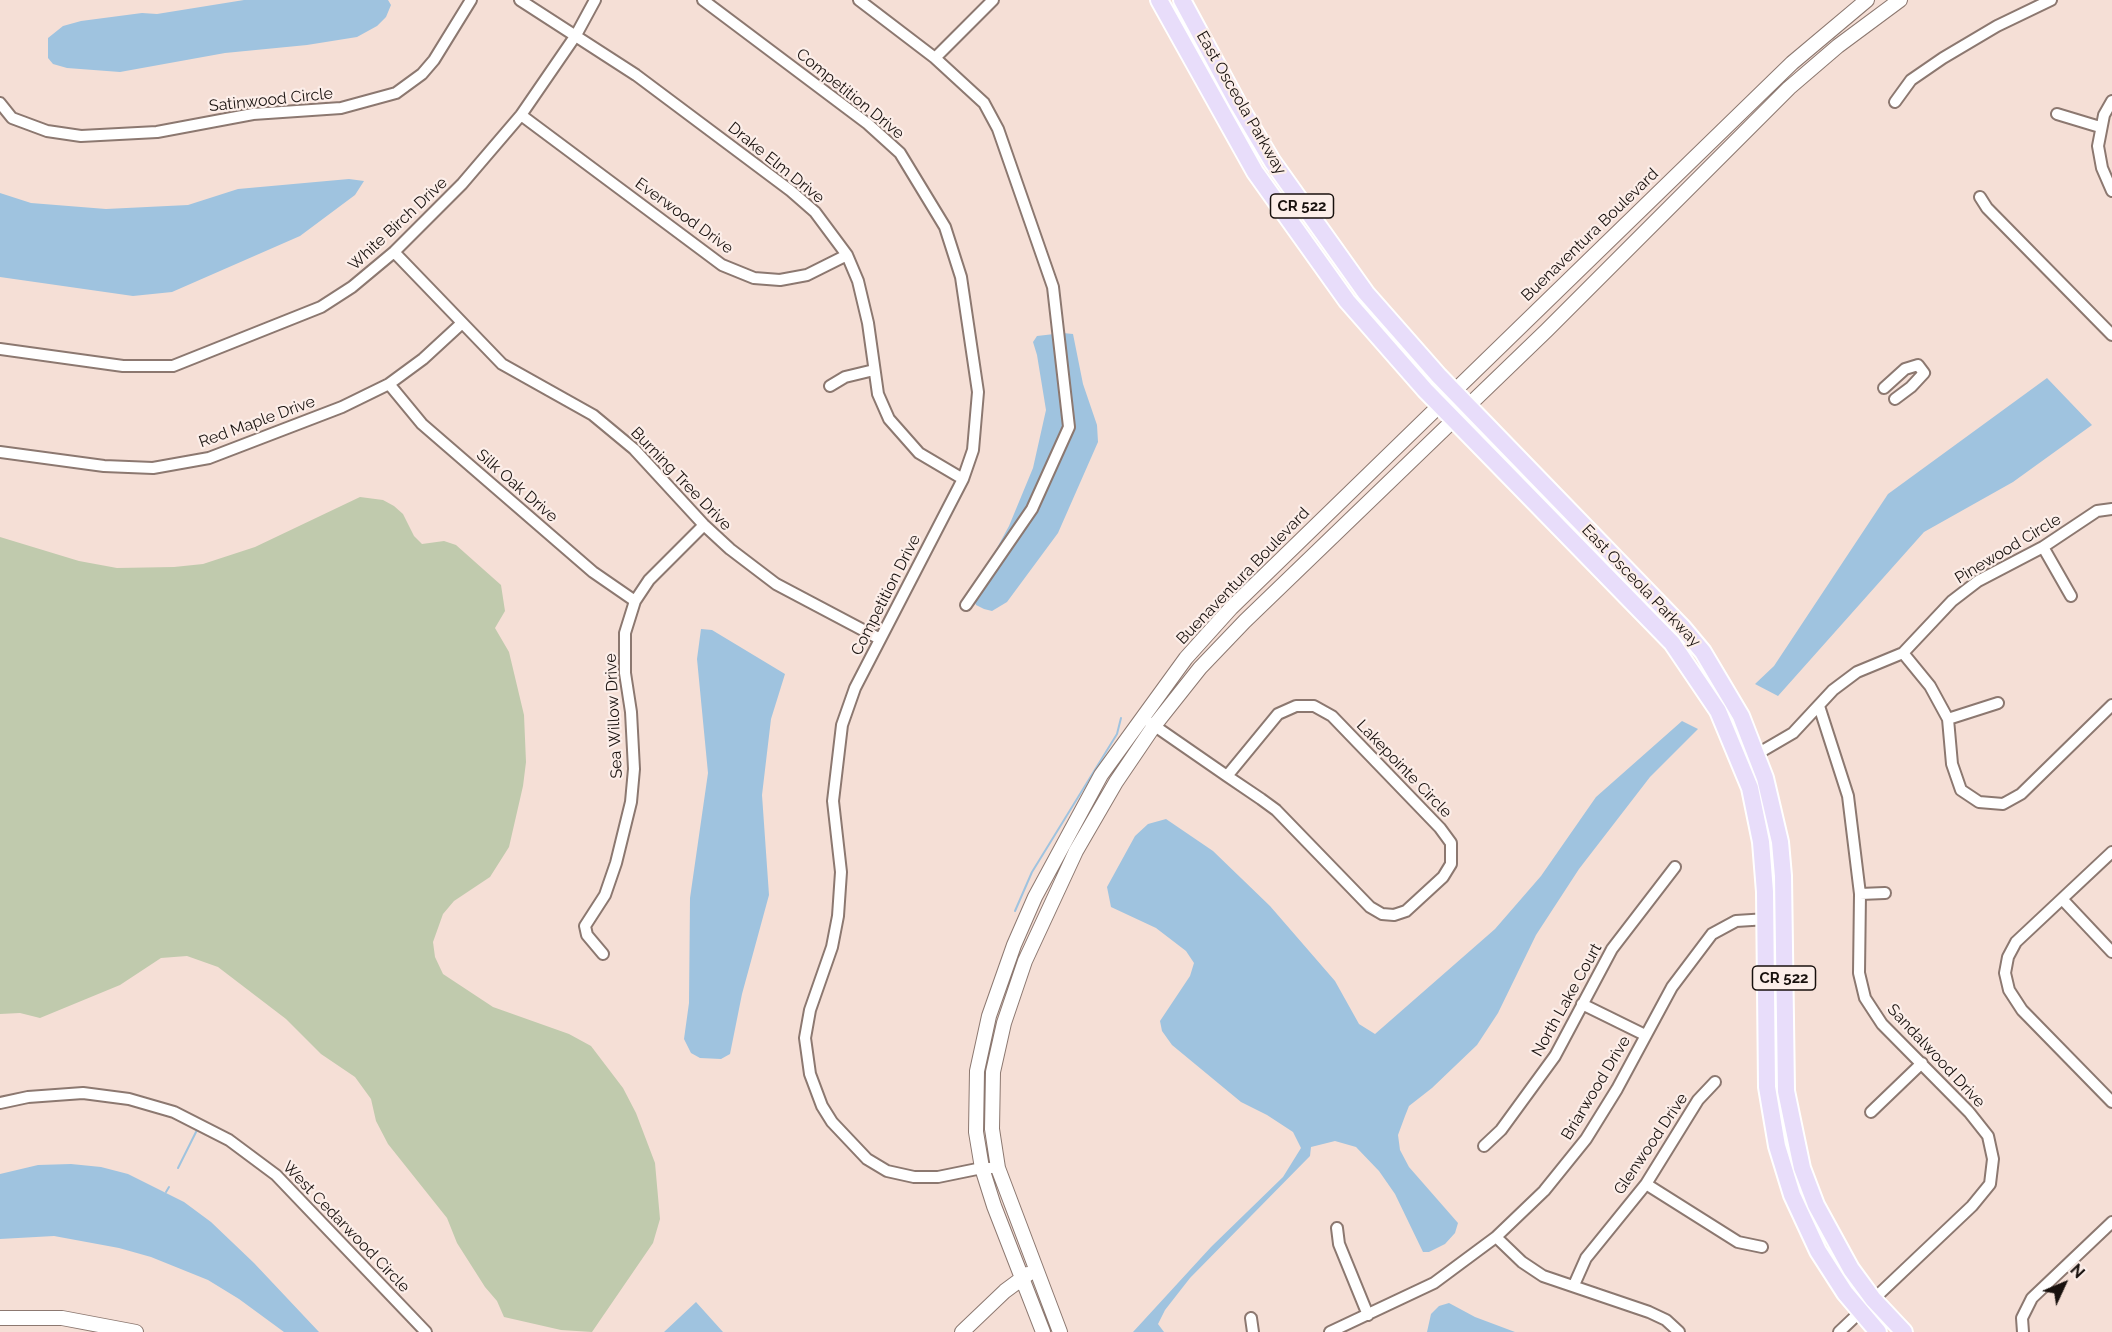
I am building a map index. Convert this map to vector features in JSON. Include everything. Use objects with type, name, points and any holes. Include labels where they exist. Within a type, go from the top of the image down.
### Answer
[{"type":"main road","name":"East Osceola Parkway","points":[[1159,0],[1255,172],[1319,264],[1369,328],[1672,643],[1701,682],[1731,736],[1750,788],[1764,869],[1766,1068],[1777,1146],[1804,1224],[1832,1274],[1878,1332]]},
{"type":"main road","name":"East Osceola Parkway","points":[[1182,0],[1237,102],[1329,244],[1398,332],[1656,600],[1703,652],[1737,707],[1757,754],[1774,808],[1780,842],[1784,1059],[1792,1127],[1802,1168],[1816,1205],[1851,1269],[1873,1299],[1904,1332]]},
{"type":"main road","name":"Buenaventura Boulevard","points":[[1043,1332],[982,1168],[976,1132],[977,1071],[993,1006],[1014,945],[1046,878],[1101,775],[1141,717],[1199,644],[1294,546],[1807,48],[1867,0]]},
{"type":"main road","name":"Buenaventura Boulevard","points":[[1060,1332],[1035,1271],[998,1168],[992,1129],[993,1072],[1004,1023],[1025,961],[1076,850],[1116,782],[1154,726],[1200,668],[1789,88],[1838,46],[1900,0]]},
{"type":"main road","points":[[1701,682],[1723,702],[1744,744],[1749,751],[1757,754]]},
{"type":"main road","points":[[962,1332],[1021,1277],[1035,1271]]},
{"type":"main road","points":[[0,1318],[62,1318],[136,1332]]},
{"type":"street","name":"Satinwood Circle","points":[[0,103],[12,118],[47,131],[81,136],[157,132],[253,114],[341,108],[396,93],[422,74],[434,60],[471,0]]},
{"type":"street","points":[[520,0],[576,35]]},
{"type":"street","name":"White Birch Drive","points":[[0,349],[123,366],[173,366],[321,307],[352,287],[394,252],[462,184],[521,115],[576,35],[595,0]]},
{"type":"street","name":"Competition Drive","points":[[703,0],[868,124],[900,153],[945,227],[961,277],[978,392],[974,450],[963,479],[855,688],[842,725],[833,801],[841,872],[838,916],[832,947],[810,1010],[805,1038],[810,1074],[822,1106],[832,1122],[867,1159],[887,1171],[914,1177],[932,1178],[982,1168],[998,1168]]},
{"type":"street","points":[[859,0],[935,58],[984,103],[998,129],[1053,287],[1069,427],[1032,509],[966,605]]},
{"type":"street","points":[[1895,102],[1911,80],[1943,58],[1997,26],[2051,0]]},
{"type":"street","points":[[935,58],[988,1]]},
{"type":"street","name":"Drake Elm Drive","points":[[576,35],[636,75],[791,191],[815,212],[847,255],[862,294],[878,394],[889,419],[905,438],[933,464],[963,479]]},
{"type":"street","points":[[2112,101],[2100,127],[2099,155],[2104,177],[2112,191]]},
{"type":"street","points":[[1220,111],[1237,102]]},
{"type":"street","points":[[2057,114],[2100,127]]},
{"type":"street","name":"Everwood Drive","points":[[521,115],[722,265],[754,278],[780,280],[807,275],[847,255]]},
{"type":"street","points":[[1678,173],[1690,187]]},
{"type":"street","points":[[1980,197],[1987,208],[2112,335]]},
{"type":"street","name":"Burning Tree Drive","points":[[394,252],[502,364],[593,416],[634,449],[704,525],[730,549],[776,584],[880,639]]},
{"type":"street","name":"Red Maple Drive","points":[[0,452],[104,466],[153,468],[209,458],[342,407],[389,384],[423,359],[461,324]]},
{"type":"street","points":[[1884,388],[1905,369],[1917,365],[1924,373],[1895,399]]},
{"type":"street","points":[[830,386],[845,377],[874,370]]},
{"type":"street","name":"Silk Oak Drive","points":[[389,384],[422,424],[593,572],[635,601]]},
{"type":"street","name":"Pinewood Circle","points":[[1757,754],[1793,733],[1833,690],[1857,672],[1903,653],[1952,602],[1978,581],[2043,547],[2097,511],[2112,509]]},
{"type":"street","name":"Sea Willow Drive","points":[[603,954],[587,934],[585,926],[605,894],[616,863],[631,802],[634,769],[631,712],[625,673],[625,633],[635,601],[649,580],[704,525]]},
{"type":"street","points":[[1294,546],[1307,562]]},
{"type":"street","points":[[2043,547],[2071,596]]},
{"type":"street","points":[[1639,608],[1656,600]]},
{"type":"street","points":[[1903,653],[1930,686],[1948,719],[1952,764],[1961,790],[1979,802],[2003,804],[2021,794],[2112,705]]},
{"type":"street","points":[[1948,719],[1998,703]]},
{"type":"street","name":"Lakepointe Circle","points":[[1141,717],[1276,810],[1370,907],[1382,914],[1394,915],[1406,911],[1443,877],[1451,864],[1451,843],[1440,828],[1332,716],[1314,706],[1296,706],[1278,714],[1227,776]]},
{"type":"street","name":"Sandalwood Drive","points":[[1819,706],[1848,796],[1860,894],[1859,974],[1865,998],[1882,1024],[1969,1112],[1988,1136],[1993,1159],[1989,1184],[1972,1206],[1839,1332]]},
{"type":"street","points":[[2112,852],[2016,942],[2006,964],[2006,981],[2011,996],[2112,1102]]},
{"type":"street","name":"North Lake Court","points":[[1484,1146],[1501,1130],[1555,1056],[1612,948],[1675,867]]},
{"type":"street","points":[[1860,894],[1885,892]]},
{"type":"street","points":[[2063,900],[2112,952]]},
{"type":"street","name":"Briarwood Drive","points":[[1330,1332],[1357,1327],[1368,1315],[1434,1283],[1496,1237],[1544,1191],[1586,1139],[1672,987],[1712,934],[1729,923],[1783,918]]},
{"type":"street","points":[[1582,1004],[1645,1035]]},
{"type":"street","points":[[1871,1112],[1922,1064]]},
{"type":"street","name":"Glenwood Drive","points":[[1574,1285],[1586,1258],[1646,1185],[1698,1100],[1715,1082]]},
{"type":"street","name":"West Cedarwood Circle","points":[[0,1103],[28,1096],[83,1093],[129,1099],[174,1112],[230,1140],[276,1175],[426,1332]]},
{"type":"street","points":[[1646,1185],[1738,1242],[1762,1247]]},
{"type":"street","points":[[2022,1332],[2022,1318],[2032,1298],[2112,1222]]},
{"type":"street","points":[[1337,1228],[1340,1244],[1368,1315]]},
{"type":"street","points":[[1496,1237],[1522,1262],[1543,1276],[1574,1285],[1666,1320],[1679,1332]]},
{"type":"street","points":[[1251,1318],[1253,1332]]},
{"type":"green space","points":[[360,497],[383,500],[394,506],[403,514],[414,536],[422,544],[444,541],[456,545],[501,585],[505,611],[495,628],[509,652],[524,715],[526,762],[523,786],[509,847],[490,877],[454,901],[443,914],[433,942],[435,957],[443,974],[493,1007],[569,1034],[591,1046],[623,1088],[636,1113],[655,1163],[660,1219],[653,1243],[592,1332],[561,1330],[504,1317],[497,1301],[485,1287],[457,1243],[447,1218],[388,1144],[376,1121],[371,1099],[355,1077],[321,1054],[286,1019],[218,967],[187,956],[161,958],[120,985],[40,1018],[20,1013],[0,1014],[0,537],[79,561],[117,568],[203,564],[255,547]]},
{"type":"water","points":[[244,0],[388,0],[391,5],[386,17],[377,26],[357,37],[307,45],[225,53],[120,72],[67,68],[53,64],[48,58],[48,38],[63,26],[81,21],[142,13],[157,14]]},
{"type":"water","points":[[349,179],[364,181],[355,195],[300,236],[172,292],[133,296],[0,277],[0,193],[31,203],[106,209],[188,205],[238,189]]},
{"type":"water","points":[[1073,334],[1083,384],[1097,425],[1098,442],[1058,533],[1007,602],[992,611],[984,609],[976,605],[973,598],[981,577],[1009,526],[1033,468],[1046,410],[1033,342],[1037,336]]},
{"type":"water","points":[[2047,378],[2092,425],[2013,482],[1924,532],[1778,696],[1755,684],[1774,666],[1888,494]]},
{"type":"water","points":[[701,629],[712,630],[785,674],[771,719],[762,795],[769,895],[742,994],[730,1054],[721,1059],[700,1058],[691,1053],[684,1039],[689,1003],[690,898],[708,773],[697,659]]},
{"type":"water","points":[[1682,721],[1698,729],[1650,777],[1579,869],[1536,935],[1498,1013],[1477,1045],[1432,1088],[1409,1106],[1398,1135],[1400,1150],[1409,1167],[1458,1223],[1455,1233],[1445,1244],[1429,1252],[1423,1252],[1395,1194],[1379,1171],[1356,1147],[1335,1141],[1311,1147],[1310,1156],[1190,1278],[1165,1310],[1158,1324],[1164,1332],[1133,1332],[1211,1247],[1283,1177],[1301,1148],[1293,1132],[1241,1102],[1172,1045],[1162,1031],[1160,1021],[1190,976],[1194,963],[1186,951],[1156,928],[1111,907],[1107,887],[1135,836],[1148,824],[1166,819],[1213,851],[1270,906],[1335,981],[1359,1024],[1375,1034],[1495,929],[1541,876],[1596,797]]},
{"type":"water","points":[[71,1164],[101,1167],[128,1174],[184,1202],[211,1222],[254,1263],[319,1332],[284,1332],[239,1299],[208,1280],[151,1257],[119,1248],[54,1236],[0,1239],[0,1174],[38,1165]]},
{"type":"water","points":[[696,1302],[723,1332],[664,1332]]},
{"type":"water","points":[[1449,1303],[1475,1317],[1515,1332],[1427,1332],[1431,1314],[1439,1306]]},
{"type":"waterway","points":[[1015,911],[1032,872],[1117,734],[1121,718]]},
{"type":"waterway","points":[[178,1168],[197,1130]]},
{"type":"waterway","points":[[166,1192],[169,1187]]}]
